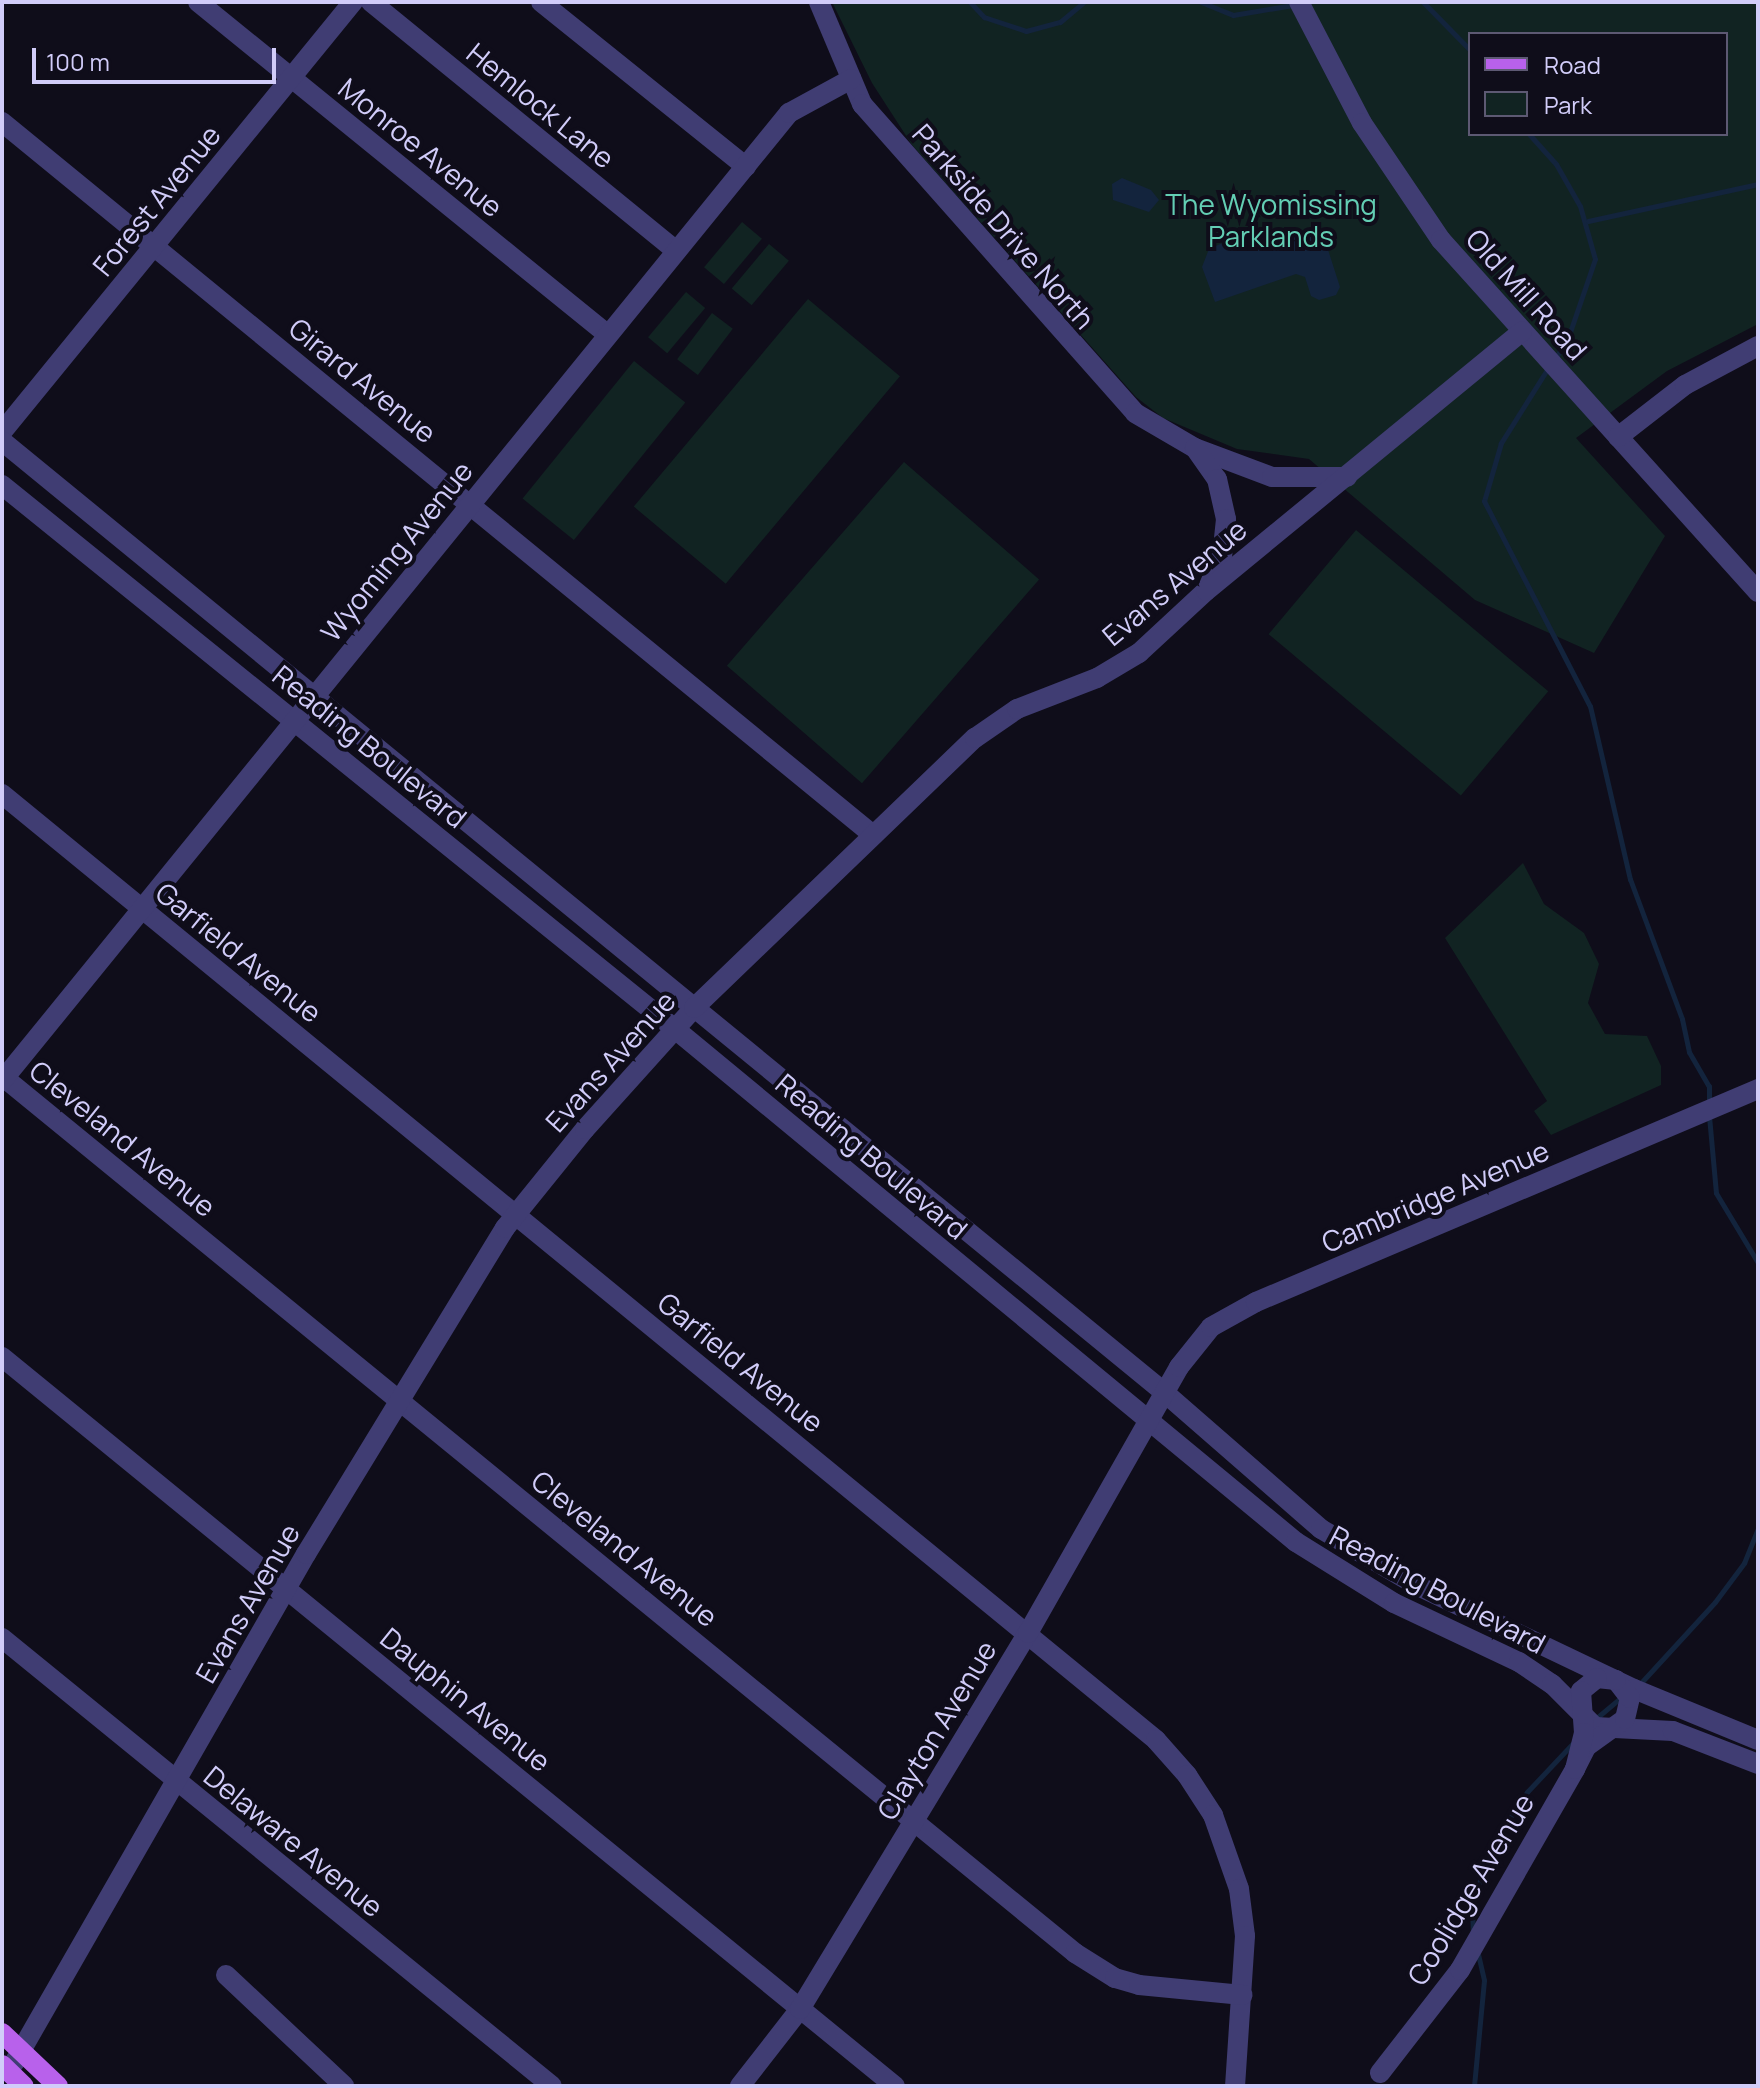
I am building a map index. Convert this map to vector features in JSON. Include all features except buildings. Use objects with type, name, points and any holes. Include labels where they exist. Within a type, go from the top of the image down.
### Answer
[{"type":"main road","points":[[2,2033],[58,2086]]},
{"type":"main road","points":[[5,2068],[24,2086]]},
{"type":"street","name":"Monroe Avenue","points":[[198,2],[608,335]]},
{"type":"street","name":"Forest Avenue","points":[[2,432],[353,2]]},
{"type":"street","name":"Hemlock Lane","points":[[371,2],[676,251]]},
{"type":"street","points":[[541,2],[746,167]]},
{"type":"street","name":"Parkside Drive North","points":[[819,2],[862,104],[1114,392],[1147,422],[1195,448],[1272,477],[1347,477]]},
{"type":"street","name":"Old Mill Road","points":[[1303,11],[1407,196],[1522,331],[1758,592]]},
{"type":"street","name":"Wyoming Avenue","points":[[3,1078],[746,167],[800,104],[851,79]]},
{"type":"street","name":"Girard Avenue","points":[[2,122],[873,835]]},
{"type":"street","name":"Evans Avenue","points":[[5,2068],[22,2052],[287,1590],[516,1214],[675,1029],[873,835],[1000,719],[1119,666],[1522,331]]},
{"type":"street","points":[[1618,437],[1685,385],[1758,346]]},
{"type":"street","name":"Reading Boulevard","points":[[2,441],[1165,1393],[1321,1529],[1416,1585],[1616,1680],[1758,1740]]},
{"type":"street","name":"Parkside Drive North","points":[[1195,448],[1217,479],[1226,519],[1222,555],[1206,591]]},
{"type":"street","name":"Reading Boulevard","points":[[2,485],[675,1029],[1151,1424],[1345,1576],[1519,1662],[1552,1684],[1595,1727],[1673,1731],[1758,1764]]},
{"type":"street","name":"Garfield Avenue","points":[[2,794],[1156,1740],[1213,1815],[1232,1863],[1243,1913],[1243,1995],[1235,2086]]},
{"type":"street","name":"Cleveland Avenue","points":[[3,1078],[1075,1953],[1115,1978],[1154,1988],[1243,1995]]},
{"type":"street","name":"Cambridge Avenue","points":[[1165,1393],[1194,1346],[1233,1312],[1758,1089]]},
{"type":"street","name":"Dauphin Avenue","points":[[2,1357],[895,2086]]},
{"type":"street","name":"Clayton Avenue","points":[[740,2086],[800,2009],[1028,1633],[1151,1424],[1165,1393]]},
{"type":"street","name":"Delaware Avenue","points":[[2,1638],[552,2086]]},
{"type":"street","name":"Coolidge Avenue","points":[[1380,2073],[1460,1970],[1592,1740],[1625,1719],[1630,1705],[1627,1690],[1616,1680],[1597,1678],[1584,1686],[1578,1701],[1583,1744],[1575,1769]]},
{"type":"street","points":[[226,1975],[344,2086]]},
{"type":"green space","name":"The Wyomissing Parklands","points":[[832,2],[1758,2],[1758,324],[1667,371],[1576,438],[1665,536],[1594,653],[1475,600],[1309,459],[1237,449],[1163,418],[1136,397],[912,145],[872,83]]},
{"type":"green space","points":[[742,222],[762,239],[724,284],[704,267]]},
{"type":"green space","points":[[769,244],[789,261],[752,305],[732,288]]},
{"type":"green space","points":[[686,292],[705,308],[667,353],[648,337]]},
{"type":"green space","points":[[808,299],[900,376],[726,584],[634,507]]},
{"type":"green space","points":[[712,313],[733,329],[698,375],[677,359]]},
{"type":"green space","points":[[634,361],[685,403],[574,540],[523,499]]},
{"type":"green space","points":[[904,462],[1039,579],[862,783],[727,666]]},
{"type":"green space","points":[[1356,530],[1548,691],[1461,796],[1269,634]]},
{"type":"green space","points":[[1523,863],[1544,904],[1584,933],[1599,964],[1588,1003],[1605,1034],[1647,1036],[1661,1066],[1661,1085],[1551,1135],[1534,1111],[1547,1101],[1445,938]]},
{"type":"water","points":[[1122,178],[1151,190],[1159,200],[1149,212],[1113,200],[1112,184]]},
{"type":"water","points":[[1313,228],[1322,231],[1340,287],[1336,295],[1319,300],[1311,296],[1305,277],[1296,274],[1215,302],[1202,267],[1209,249],[1227,241],[1275,247]]},
{"type":"waterway","points":[[970,2],[984,17],[1026,31],[1060,22],[1084,2]]},
{"type":"waterway","points":[[1201,2],[1233,15],[1293,5]]},
{"type":"waterway","points":[[1423,2],[1468,48]]},
{"type":"waterway","points":[[1531,136],[1556,164],[1580,206],[1595,259],[1568,338],[1554,360]]},
{"type":"waterway","points":[[1588,221],[1758,184]]},
{"type":"waterway","points":[[1548,368],[1501,443],[1484,501],[1590,706],[1630,879],[1682,1019],[1689,1052],[1709,1086],[1709,1106]]},
{"type":"waterway","points":[[1709,1116],[1716,1193],[1758,1263]]},
{"type":"waterway","points":[[1638,1686],[1715,1602],[1744,1563],[1758,1528]]},
{"type":"waterway","points":[[1594,1720],[1623,1696]]},
{"type":"waterway","points":[[1473,1935],[1472,1908],[1489,1849],[1527,1792],[1574,1742]]},
{"type":"waterway","points":[[1474,2086],[1484,1980],[1478,1953]]}]
